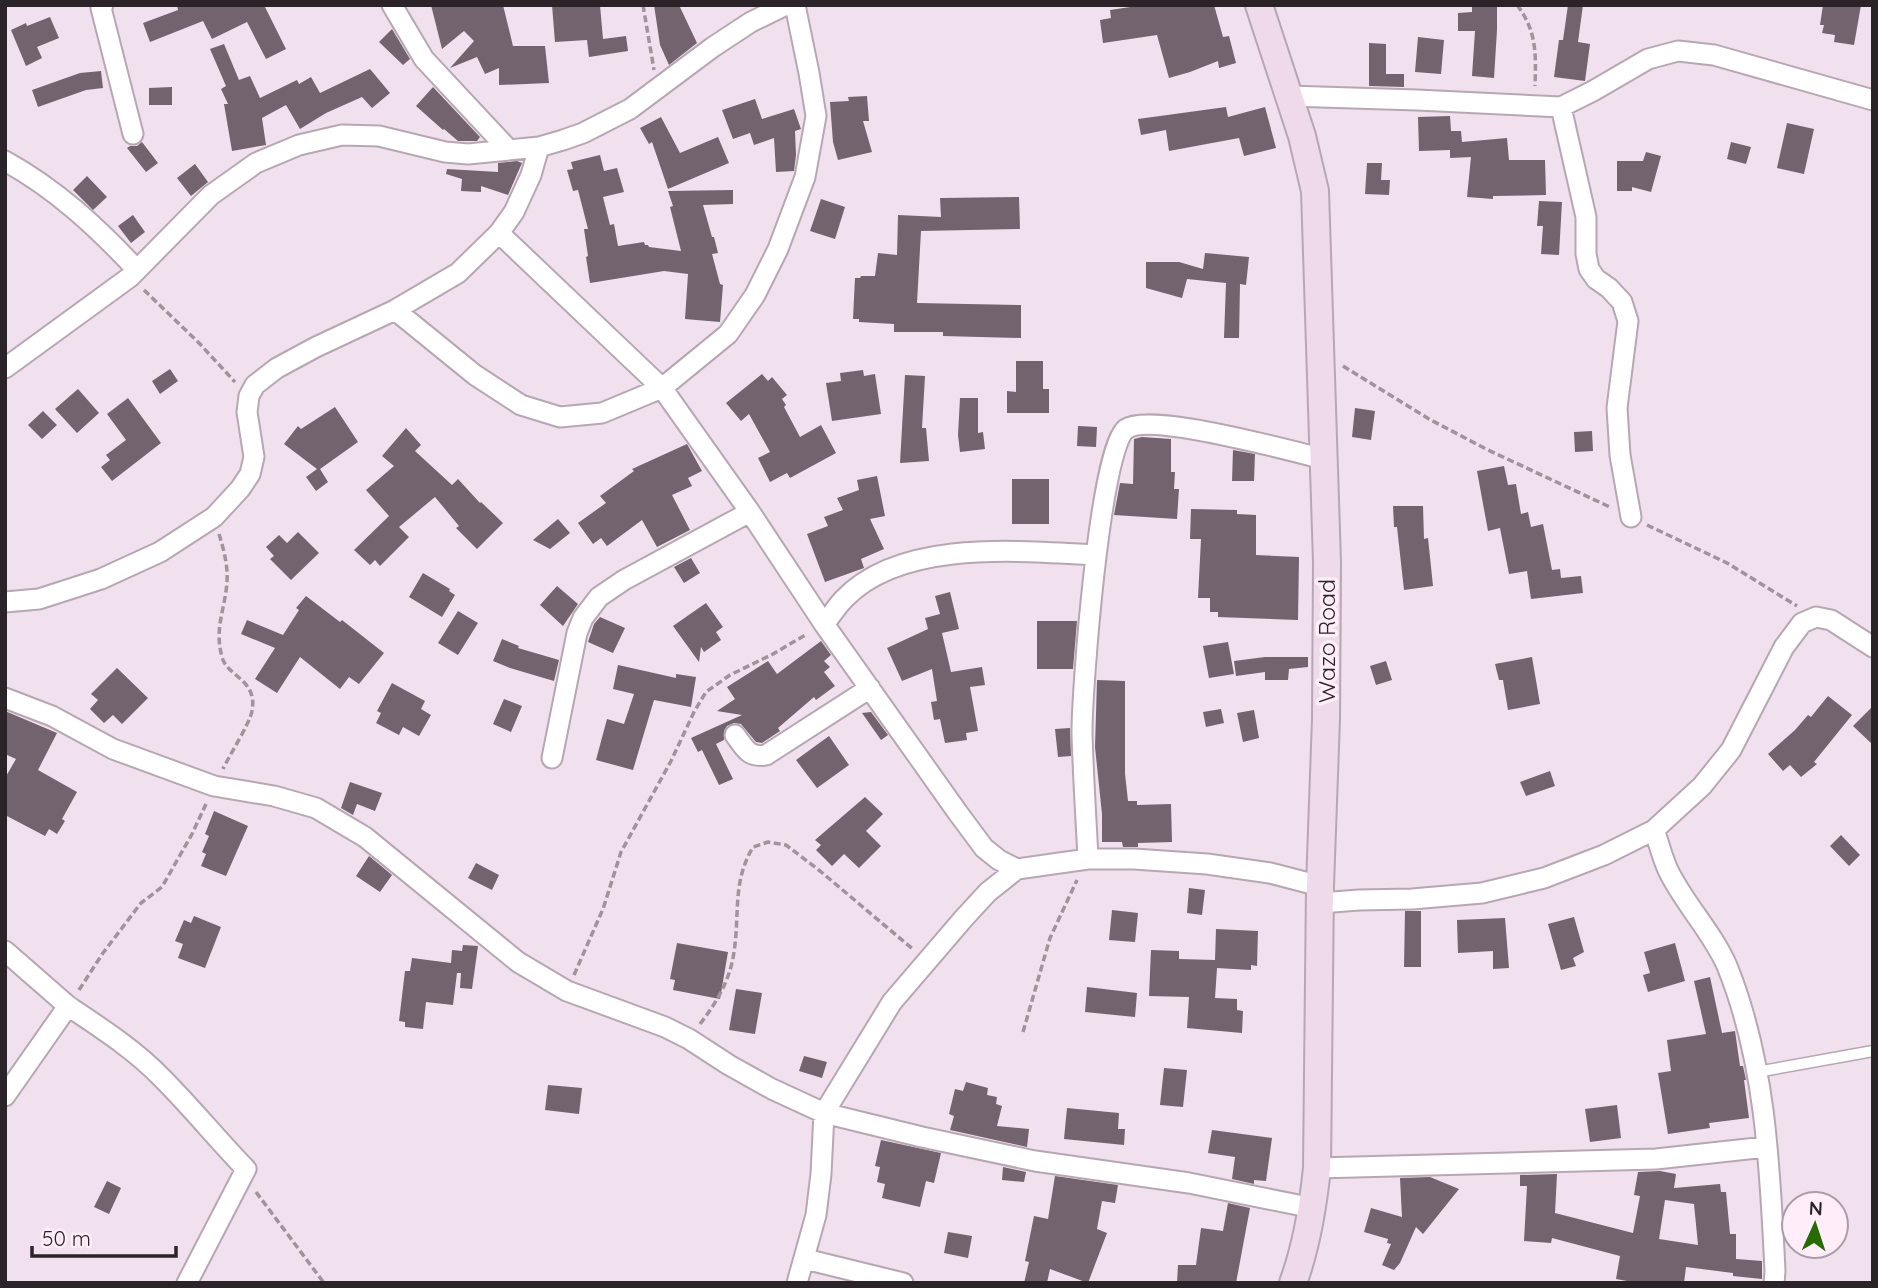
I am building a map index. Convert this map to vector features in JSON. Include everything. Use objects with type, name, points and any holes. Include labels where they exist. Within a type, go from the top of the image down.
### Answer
[{"type":"main road","name":"Wazo Road","points":[[1259,5],[1302,136],[1315,191],[1324,459],[1326,719],[1320,894],[1317,1168],[1313,1208],[1293,1283]]},
{"type":"street","points":[[103,5],[101,8],[133,134]]},
{"type":"street","points":[[392,5],[424,59],[509,150]]},
{"type":"street","points":[[5,368],[134,273],[211,195],[256,163],[299,145],[342,135],[379,136],[445,152],[468,154],[538,147],[583,133],[630,109],[713,47],[751,22],[786,5]]},
{"type":"street","points":[[395,310],[475,375],[521,405],[560,417],[602,413],[662,388],[728,334],[755,295],[778,249],[805,177],[816,116],[794,5]]},
{"type":"street","points":[[1288,96],[1561,107],[1648,59],[1678,51],[1714,55],[1873,100]]},
{"type":"street","points":[[1561,107],[1586,217],[1588,269],[1622,302],[1628,321],[1617,408],[1620,455],[1631,517]]},
{"type":"street","points":[[5,602],[39,598],[102,579],[160,552],[214,517],[250,474],[254,457],[247,412],[248,396],[255,385],[277,368],[395,310],[458,273],[499,233],[514,212],[531,175],[538,147]]},
{"type":"street","points":[[5,161],[73,207],[105,236],[134,273]]},
{"type":"street","points":[[499,233],[662,388],[750,512],[824,624],[984,848],[1017,869]]},
{"type":"street","points":[[1088,859],[1082,732],[1085,664],[1095,555],[1114,452],[1120,435],[1128,427],[1147,425],[1220,433],[1324,459]]},
{"type":"street","points":[[552,758],[577,633],[590,608],[599,597],[624,580],[750,512]]},
{"type":"street","points":[[824,624],[845,598],[869,580],[894,567],[933,556],[974,552],[1095,555]]},
{"type":"street","points":[[797,1283],[816,1215],[824,1113],[892,1002],[988,892],[1017,869],[1088,859],[1207,864],[1270,873],[1320,894],[1412,899],[1482,893],[1544,878],[1604,855],[1654,830],[1702,786],[1731,750],[1784,647],[1802,623],[1816,618],[1831,620],[1873,647]]},
{"type":"street","points":[[735,735],[751,755],[766,755],[870,688]]},
{"type":"street","points":[[5,698],[52,716],[113,749],[214,786],[274,796],[316,808],[365,837],[518,962],[567,991],[688,1038],[772,1089],[824,1113],[1035,1161],[1189,1183],[1313,1208]]},
{"type":"street","points":[[1654,830],[1668,871],[1725,962],[1741,1002],[1757,1072],[1766,1147],[1774,1283]]},
{"type":"street","points":[[5,951],[68,1006],[106,1031],[161,1077],[246,1169],[187,1283]]},
{"type":"street","points":[[5,1096],[68,1006]]},
{"type":"street","points":[[1317,1168],[1656,1159],[1766,1147]]},
{"type":"street","points":[[805,1259],[903,1283]]},
{"type":"lane","points":[[1757,1072],[1873,1051]]},
{"type":"path","points":[[643,5],[657,89]]},
{"type":"path","points":[[1517,5],[1527,18],[1533,36],[1536,54],[1535,106]]},
{"type":"path","points":[[134,273],[248,396]]},
{"type":"path","points":[[1320,353],[1429,419],[1486,449],[1727,563],[1816,618]]},
{"type":"path","points":[[68,1006],[103,953],[141,904],[162,887],[192,834],[252,712],[252,695],[244,682],[223,661],[220,651],[220,617],[227,583],[226,560],[214,517]]},
{"type":"path","points":[[567,991],[603,909],[621,852],[706,692],[730,675],[824,624]]},
{"type":"path","points":[[688,1038],[717,1002],[727,979],[734,952],[737,898],[744,863],[753,847],[768,842],[786,845],[926,960]]},
{"type":"path","points":[[1023,1032],[1050,938],[1088,859]]},
{"type":"path","points":[[246,1169],[248,1181],[324,1283]]},
{"type":"building","points":[[177,5],[264,5],[286,49],[266,59],[247,22],[212,39],[203,21],[150,42],[143,23],[178,10]]},
{"type":"building","points":[[431,5],[503,5],[513,46],[545,46],[549,83],[499,85],[499,68],[485,74],[477,57],[450,68],[474,41],[464,31],[442,49]]},
{"type":"building","points":[[552,5],[600,5],[603,39],[626,36],[628,51],[589,57],[587,40],[555,42]]},
{"type":"building","points":[[654,5],[679,5],[697,43],[669,65],[660,45]]},
{"type":"building","points":[[1144,5],[1214,5],[1223,37],[1229,36],[1236,63],[1219,68],[1218,61],[1169,78],[1157,35],[1103,43],[1100,20],[1111,18],[1110,10]]},
{"type":"building","points":[[1472,5],[1497,5],[1494,78],[1472,76],[1475,31],[1458,31],[1458,13],[1472,12]]},
{"type":"building","points":[[1568,5],[1583,5],[1578,42],[1590,44],[1585,81],[1554,77],[1559,40],[1563,40]]},
{"type":"building","points":[[1823,5],[1861,5],[1854,45],[1834,42],[1835,35],[1822,33],[1824,25],[1820,25]]},
{"type":"building","points":[[50,17],[59,38],[37,47],[42,58],[26,66],[11,30]]},
{"type":"building","points":[[392,29],[410,59],[403,65],[379,42]]},
{"type":"building","points":[[1418,37],[1444,40],[1441,74],[1415,72]]},
{"type":"building","points":[[1369,43],[1386,44],[1386,74],[1404,74],[1404,87],[1369,86]]},
{"type":"building","points":[[224,44],[239,80],[250,76],[260,98],[297,80],[299,84],[311,77],[320,93],[370,69],[390,93],[372,108],[362,97],[326,113],[300,129],[286,105],[262,118],[266,145],[232,151],[224,104],[228,104],[221,89],[226,86],[210,49]]},
{"type":"building","points":[[101,71],[103,88],[86,90],[38,107],[32,90],[80,73]]},
{"type":"building","points":[[172,87],[172,105],[149,105],[149,88]]},
{"type":"building","points":[[433,87],[480,137],[477,141],[458,141],[416,106]]},
{"type":"building","points":[[867,96],[869,121],[863,121],[872,152],[838,160],[833,142],[830,102]]},
{"type":"building","points":[[755,99],[762,119],[794,109],[801,129],[795,131],[794,171],[776,172],[774,138],[754,145],[750,133],[733,139],[722,110]]},
{"type":"building","points":[[1226,107],[1228,117],[1265,107],[1276,148],[1244,156],[1239,138],[1169,151],[1166,130],[1141,135],[1138,119]]},
{"type":"building","points":[[1450,116],[1451,131],[1461,131],[1462,142],[1507,138],[1509,160],[1545,160],[1546,195],[1493,196],[1493,199],[1467,197],[1471,157],[1450,158],[1450,150],[1419,151],[1418,117]]},
{"type":"building","points":[[661,117],[680,153],[718,137],[729,163],[668,189],[652,142],[649,144],[640,128]]},
{"type":"building","points":[[1787,123],[1814,129],[1804,174],[1777,168]]},
{"type":"building","points":[[142,142],[158,163],[146,172],[127,148]]},
{"type":"building","points":[[1731,142],[1751,147],[1746,164],[1727,159]]},
{"type":"building","points":[[1646,152],[1661,156],[1651,192],[1632,187],[1632,191],[1617,191],[1617,161],[1643,161]]},
{"type":"building","points":[[600,155],[604,171],[617,168],[624,192],[603,197],[610,225],[614,224],[618,246],[644,242],[649,247],[681,251],[668,191],[733,190],[733,204],[703,205],[718,253],[712,254],[720,284],[723,285],[720,322],[685,319],[688,274],[664,271],[590,283],[584,229],[588,229],[578,190],[573,191],[567,170],[573,169],[571,162]]},
{"type":"building","points":[[498,163],[522,163],[508,195],[481,186],[481,192],[461,191],[462,179],[446,174],[447,169],[498,172]]},
{"type":"building","points":[[1367,163],[1382,163],[1381,180],[1390,180],[1389,195],[1365,194]]},
{"type":"building","points":[[195,164],[208,182],[191,196],[177,178]]},
{"type":"building","points":[[87,176],[107,197],[93,210],[73,190]]},
{"type":"building","points":[[1019,197],[1020,229],[921,231],[917,303],[1021,305],[1021,338],[943,336],[943,332],[894,332],[894,324],[859,322],[859,319],[853,319],[855,278],[875,276],[878,253],[897,255],[898,215],[941,217],[940,198]]},
{"type":"building","points":[[821,199],[845,207],[835,239],[810,231]]},
{"type":"building","points":[[1539,201],[1562,202],[1559,255],[1541,254],[1543,226],[1537,226]]},
{"type":"building","points":[[133,215],[145,232],[131,243],[118,226]]},
{"type":"building","points":[[1205,253],[1249,257],[1246,285],[1240,284],[1239,338],[1224,338],[1226,283],[1187,279],[1182,298],[1146,288],[1146,262],[1179,262],[1203,269]]},
{"type":"building","points":[[1016,361],[1043,361],[1043,389],[1049,389],[1049,413],[1007,413],[1007,391],[1016,392]]},
{"type":"building","points":[[170,369],[178,381],[160,394],[152,381]]},
{"type":"building","points":[[863,370],[864,376],[875,374],[881,414],[832,421],[826,383],[841,381],[840,373]]},
{"type":"building","points":[[762,374],[768,381],[772,377],[787,395],[782,399],[786,405],[784,407],[800,437],[821,425],[836,453],[790,478],[787,473],[770,482],[758,458],[770,452],[749,414],[741,421],[726,403]]},
{"type":"building","points":[[905,375],[925,376],[922,428],[926,428],[929,461],[900,463]]},
{"type":"building","points":[[78,389],[99,413],[77,433],[55,409]]},
{"type":"building","points":[[128,398],[161,443],[112,481],[101,467],[110,460],[106,455],[126,440],[107,414]]},
{"type":"building","points":[[960,398],[978,398],[978,433],[983,432],[985,449],[960,452]]},
{"type":"building","points":[[335,407],[358,442],[320,469],[328,482],[316,491],[306,477],[317,469],[284,444],[298,426],[301,429]]},
{"type":"building","points":[[1355,408],[1375,411],[1371,440],[1352,437]]},
{"type":"building","points":[[43,411],[57,425],[42,439],[28,425]]},
{"type":"building","points":[[1078,426],[1097,427],[1096,447],[1077,446]]},
{"type":"building","points":[[406,428],[421,445],[415,451],[452,485],[458,479],[503,523],[477,549],[456,528],[459,526],[435,497],[399,527],[409,537],[380,566],[375,560],[370,565],[354,550],[389,516],[366,490],[394,466],[382,456]]},
{"type":"building","points":[[1592,431],[1593,451],[1575,452],[1574,432]]},
{"type":"building","points":[[1134,439],[1171,439],[1171,472],[1175,472],[1174,489],[1179,489],[1177,519],[1114,515],[1120,483],[1133,484]]},
{"type":"building","points":[[687,444],[702,471],[688,478],[692,486],[672,495],[690,530],[657,547],[642,520],[607,546],[601,538],[593,544],[578,523],[606,503],[600,496],[634,471],[632,469]]},
{"type":"building","points":[[1233,450],[1255,454],[1254,481],[1232,481]]},
{"type":"building","points":[[1504,466],[1508,485],[1516,484],[1521,514],[1528,512],[1531,527],[1543,524],[1552,570],[1560,569],[1561,578],[1581,576],[1583,593],[1531,599],[1527,571],[1509,574],[1500,528],[1488,531],[1477,471]]},
{"type":"building","points":[[877,476],[885,516],[870,519],[884,549],[861,559],[864,568],[825,582],[807,534],[828,526],[824,517],[843,510],[837,498],[859,490],[857,480]]},
{"type":"building","points":[[1012,479],[1049,479],[1049,524],[1012,524]]},
{"type":"building","points":[[1393,506],[1423,506],[1424,539],[1428,538],[1433,586],[1404,590]]},
{"type":"building","points":[[1191,509],[1237,510],[1237,514],[1256,515],[1256,555],[1299,557],[1298,620],[1218,617],[1218,612],[1210,612],[1210,598],[1198,598],[1201,539],[1190,539]]},
{"type":"building","points":[[558,519],[570,533],[550,549],[533,540]]},
{"type":"building","points":[[298,532],[319,553],[291,580],[270,559],[274,556],[266,547],[279,535],[287,543]]},
{"type":"building","points":[[691,558],[700,573],[684,583],[674,567]]},
{"type":"building","points":[[423,573],[450,589],[455,595],[442,617],[409,597]]},
{"type":"building","points":[[557,586],[578,604],[563,626],[540,605]]},
{"type":"building","points":[[950,592],[959,629],[942,633],[951,672],[982,667],[985,685],[970,687],[978,731],[966,733],[967,740],[945,743],[940,719],[934,720],[931,702],[937,701],[932,669],[902,681],[887,648],[928,629],[925,618],[940,614],[935,596]]},
{"type":"building","points":[[306,596],[384,653],[359,684],[349,677],[340,689],[300,657],[277,693],[255,679],[275,648],[241,634],[247,620],[283,635],[299,610],[296,608]]},
{"type":"building","points":[[706,603],[723,627],[716,632],[721,640],[704,652],[701,647],[699,662],[673,626]]},
{"type":"building","points":[[458,611],[478,623],[458,655],[438,643]]},
{"type":"building","points":[[600,617],[625,628],[613,653],[588,642],[594,624]]},
{"type":"building","points":[[1037,621],[1077,621],[1073,669],[1037,669]]},
{"type":"building","points":[[502,639],[519,646],[518,648],[559,660],[554,681],[493,661]]},
{"type":"building","points":[[821,641],[831,655],[824,661],[830,667],[824,672],[835,686],[816,700],[814,697],[778,728],[780,731],[762,743],[756,742],[741,724],[727,726],[724,740],[716,744],[733,779],[719,785],[702,750],[698,752],[691,738],[742,715],[717,711],[735,699],[727,687],[768,661],[777,674]]},
{"type":"building","points":[[1228,642],[1234,674],[1209,678],[1203,646]]},
{"type":"building","points":[[1265,657],[1308,657],[1308,667],[1289,669],[1288,680],[1265,680],[1265,672],[1236,676],[1234,661]]},
{"type":"building","points":[[1532,657],[1540,704],[1508,710],[1503,680],[1499,680],[1495,664]]},
{"type":"building","points":[[1386,661],[1392,680],[1376,685],[1370,666]]},
{"type":"building","points":[[618,665],[676,678],[676,674],[696,677],[691,707],[654,700],[633,770],[596,760],[607,719],[624,724],[634,694],[613,689]]},
{"type":"building","points":[[117,668],[148,698],[122,724],[113,715],[104,723],[90,709],[98,700],[91,694]]},
{"type":"building","points":[[1097,680],[1125,681],[1125,774],[1128,801],[1137,801],[1137,805],[1171,804],[1172,842],[1138,843],[1138,847],[1123,847],[1122,842],[1102,842],[1095,747]]},
{"type":"building","points":[[392,683],[425,701],[421,709],[431,715],[419,736],[403,727],[399,735],[376,723],[381,713],[377,711]]},
{"type":"building","points":[[1828,696],[1852,715],[1814,762],[1817,764],[1801,777],[1790,765],[1783,771],[1768,754],[1808,715],[1811,717]]},
{"type":"building","points":[[504,699],[522,706],[511,732],[493,724]]},
{"type":"building","points":[[1873,706],[1873,745],[1853,726]]},
{"type":"building","points":[[1221,709],[1224,723],[1206,727],[1203,712]]},
{"type":"building","points":[[1254,710],[1259,738],[1243,742],[1237,713]]},
{"type":"building","points":[[5,711],[57,733],[38,770],[77,792],[57,834],[49,829],[45,836],[5,815],[5,778],[16,759],[5,754]]},
{"type":"building","points":[[871,712],[888,735],[881,740],[862,713]]},
{"type":"building","points":[[1070,728],[1071,756],[1058,757],[1055,729]]},
{"type":"building","points":[[829,736],[849,765],[817,788],[796,760]]},
{"type":"building","points":[[1550,771],[1555,786],[1526,796],[1520,782]]},
{"type":"building","points":[[350,782],[382,793],[375,811],[357,804],[353,815],[341,808]]},
{"type":"building","points":[[865,797],[883,814],[866,831],[881,846],[859,868],[844,854],[832,866],[816,850],[821,845],[815,840]]},
{"type":"building","points":[[214,811],[248,826],[226,876],[201,866],[206,854],[202,852],[209,836],[205,834]]},
{"type":"building","points":[[1841,835],[1860,855],[1849,866],[1830,846]]},
{"type":"building","points":[[369,856],[392,875],[380,892],[356,876]]},
{"type":"building","points":[[476,863],[499,875],[492,890],[468,878]]},
{"type":"building","points":[[1189,888],[1205,890],[1202,915],[1187,913]]},
{"type":"building","points":[[1112,910],[1138,913],[1135,942],[1109,940]]},
{"type":"building","points":[[1405,911],[1421,911],[1421,967],[1404,967]]},
{"type":"building","points":[[194,916],[221,927],[205,968],[178,958],[183,944],[175,941],[184,920],[191,923]]},
{"type":"building","points":[[1574,917],[1584,952],[1573,958],[1576,966],[1561,970],[1548,924]]},
{"type":"building","points":[[1505,918],[1509,968],[1493,969],[1493,951],[1458,953],[1457,920]]},
{"type":"building","points":[[1216,929],[1258,931],[1257,966],[1251,965],[1251,970],[1217,968],[1215,998],[1237,999],[1237,1010],[1243,1011],[1242,1033],[1187,1028],[1189,997],[1149,996],[1151,950],[1179,951],[1179,959],[1215,960]]},
{"type":"building","points":[[677,943],[728,952],[720,999],[673,990],[675,980],[670,979]]},
{"type":"building","points":[[1675,943],[1685,981],[1648,992],[1643,975],[1650,973],[1644,952]]},
{"type":"building","points":[[463,945],[478,946],[472,989],[460,988],[461,973],[457,973],[453,1005],[426,1002],[423,1029],[405,1027],[405,1022],[399,1021],[405,971],[410,971],[412,958],[451,963],[452,950],[462,951]]},
{"type":"building","points":[[1710,977],[1722,1033],[1735,1031],[1740,1066],[1743,1066],[1746,1080],[1749,1118],[1709,1123],[1710,1128],[1668,1134],[1658,1073],[1671,1071],[1667,1040],[1706,1034],[1694,981]]},
{"type":"building","points":[[1087,987],[1137,993],[1135,1017],[1085,1012]]},
{"type":"building","points":[[736,989],[762,993],[755,1034],[729,1030]]},
{"type":"building","points":[[804,1056],[827,1062],[822,1078],[799,1071]]},
{"type":"building","points":[[1164,1068],[1187,1070],[1183,1107],[1160,1105]]},
{"type":"building","points":[[966,1082],[988,1088],[987,1095],[997,1097],[996,1104],[1002,1106],[997,1126],[1029,1129],[1027,1147],[950,1130],[954,1116],[949,1114],[955,1089],[963,1091]]},
{"type":"building","points":[[548,1085],[582,1088],[579,1114],[545,1110]]},
{"type":"building","points":[[1617,1105],[1621,1138],[1590,1142],[1585,1109]]},
{"type":"building","points":[[1067,1108],[1119,1113],[1118,1129],[1125,1129],[1124,1145],[1064,1139]]},
{"type":"building","points":[[1212,1130],[1272,1138],[1266,1181],[1254,1180],[1254,1184],[1232,1179],[1235,1157],[1208,1153]]},
{"type":"building","points":[[881,1140],[941,1153],[934,1183],[926,1181],[920,1207],[882,1198],[885,1184],[877,1182],[880,1167],[875,1166]]},
{"type":"building","points":[[1003,1167],[1026,1172],[1024,1182],[1002,1180]]},
{"type":"building","points":[[1660,1171],[1676,1174],[1674,1188],[1720,1184],[1721,1192],[1726,1192],[1730,1234],[1736,1234],[1736,1259],[1762,1261],[1762,1279],[1686,1267],[1684,1283],[1638,1283],[1616,1279],[1620,1256],[1552,1238],[1551,1243],[1524,1241],[1527,1186],[1520,1186],[1520,1175],[1557,1174],[1555,1213],[1633,1233],[1640,1196],[1634,1195],[1638,1172]],"holes":[[[1665,1200],[1694,1204],[1698,1245],[1659,1239]]]},
{"type":"building","points":[[1055,1176],[1118,1185],[1115,1203],[1102,1201],[1097,1229],[1107,1233],[1088,1283],[1050,1269],[1047,1283],[1024,1283],[1029,1262],[1025,1261],[1034,1216],[1048,1219]]},
{"type":"building","points":[[1430,1177],[1459,1189],[1423,1234],[1416,1227],[1400,1263],[1394,1270],[1382,1265],[1391,1244],[1387,1243],[1388,1239],[1364,1232],[1371,1208],[1402,1217],[1400,1178]]},
{"type":"building","points":[[107,1181],[121,1188],[109,1214],[94,1207]]},
{"type":"building","points":[[1228,1203],[1250,1208],[1236,1283],[1177,1283],[1178,1265],[1196,1265],[1201,1228],[1223,1231]]},
{"type":"building","points":[[948,1232],[972,1236],[968,1258],[944,1253]]}]
